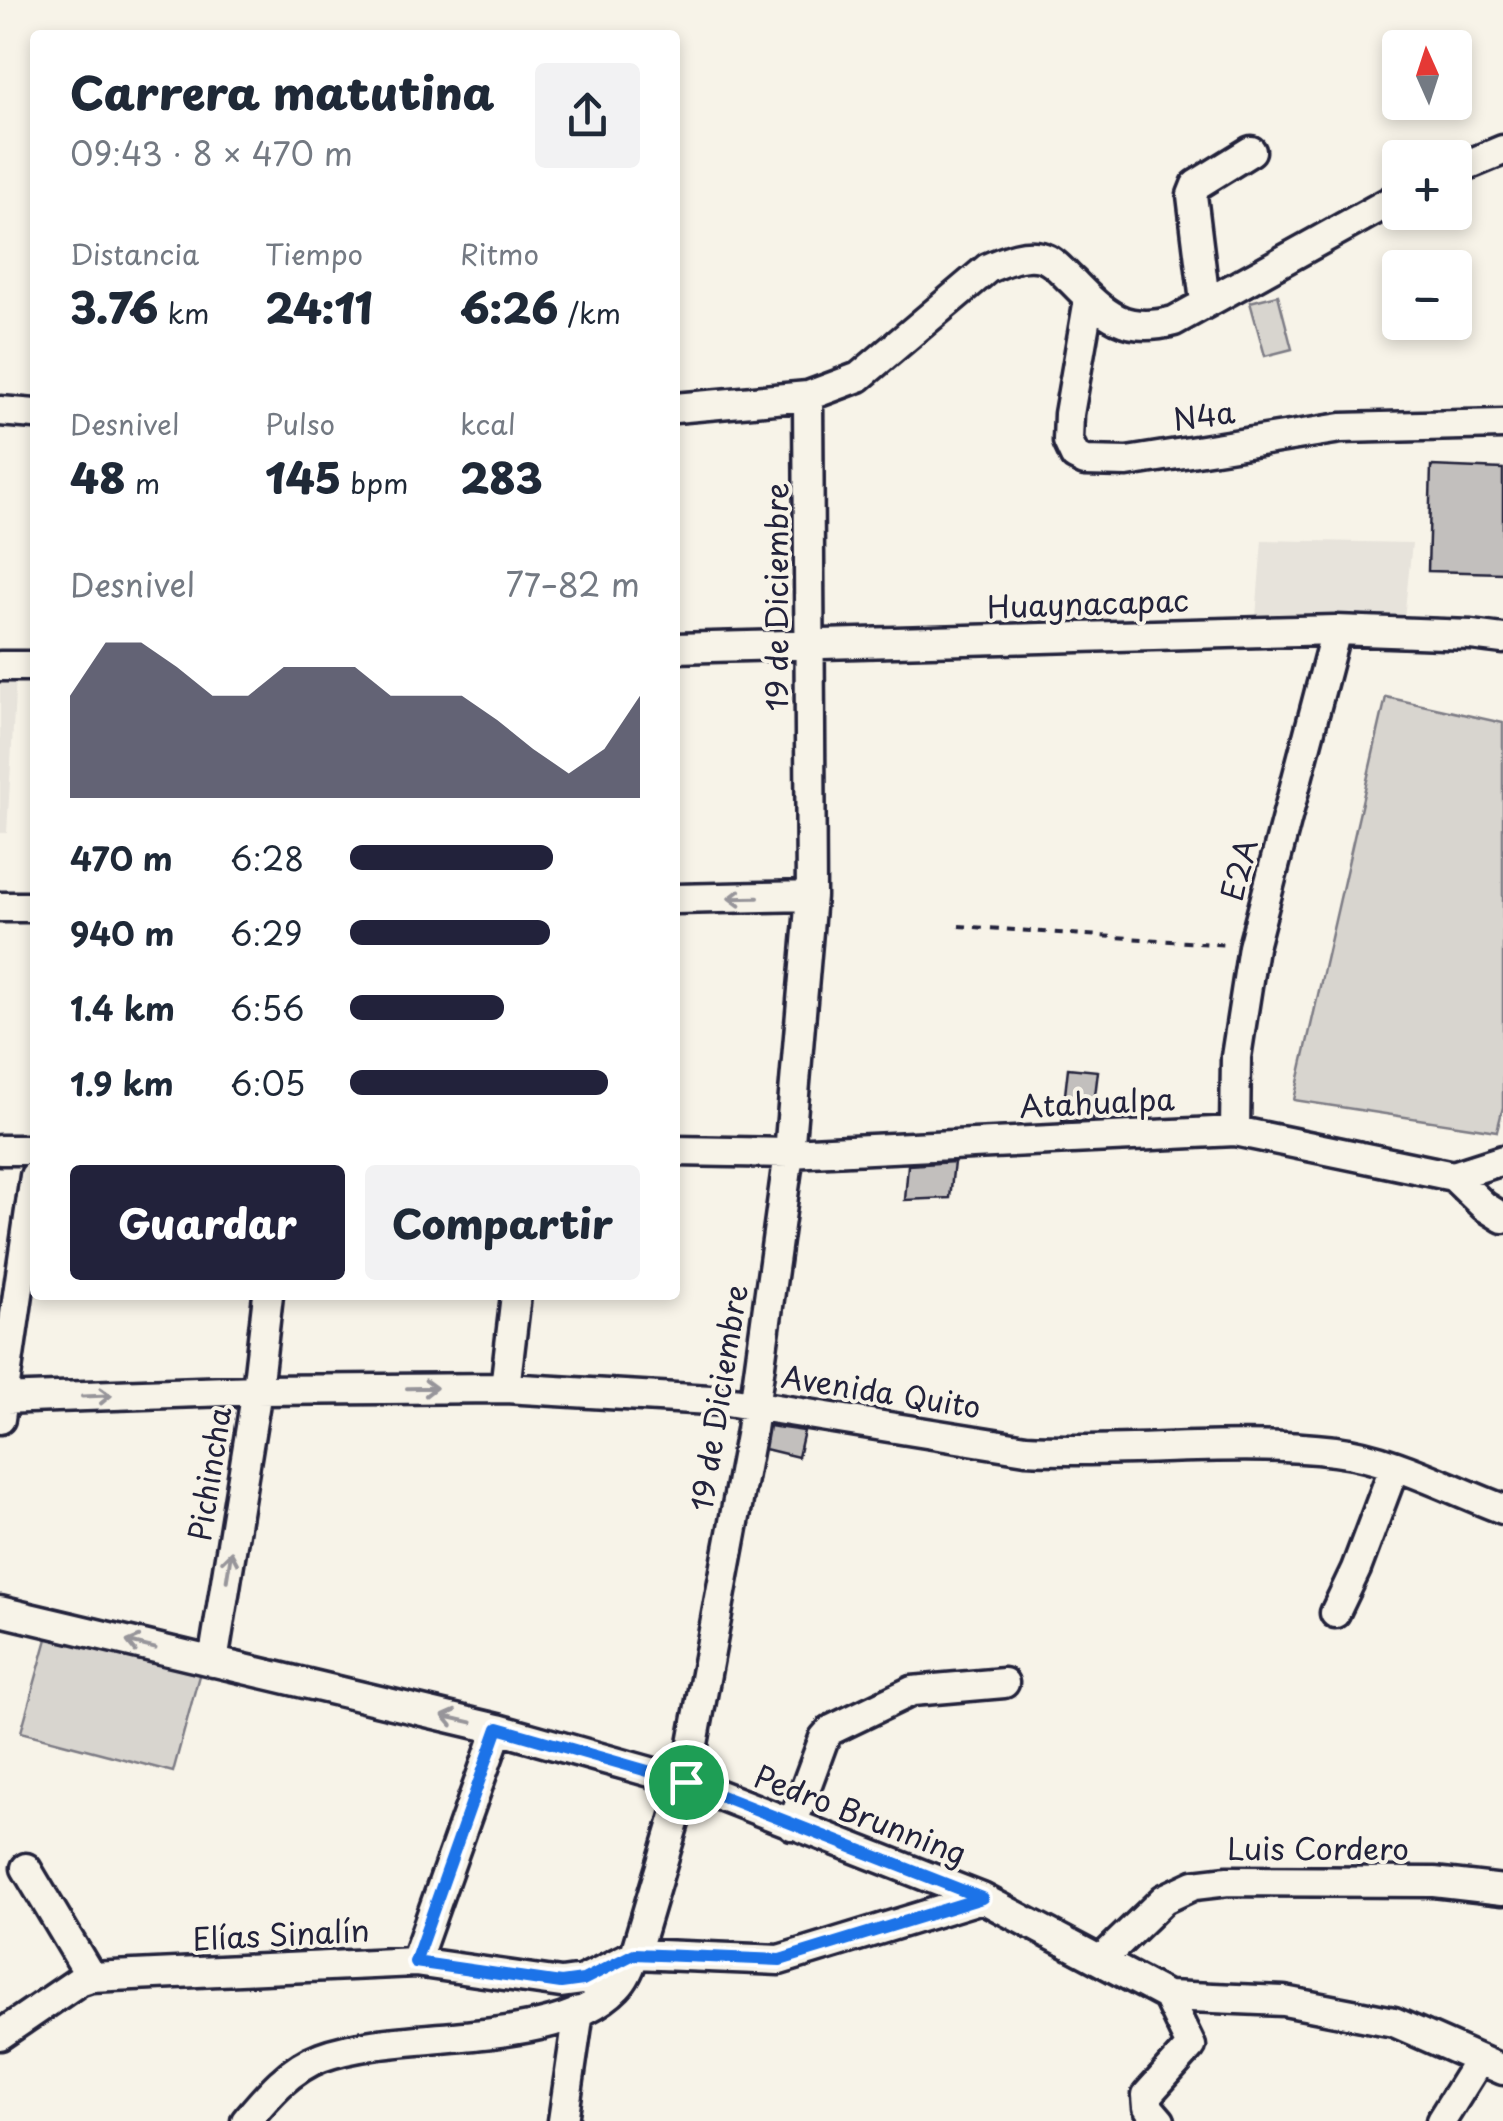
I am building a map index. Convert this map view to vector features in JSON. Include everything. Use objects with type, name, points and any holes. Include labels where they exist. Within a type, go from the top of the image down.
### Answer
[{"type":"street","points":[[1472,163],[1503,150]]},
{"type":"street","points":[[1205,302],[1192,195],[1196,185],[1251,151]]},
{"type":"street","points":[[680,408],[808,396],[859,376],[988,268],[1008,260],[1041,257],[1057,266],[1089,299],[1125,325],[1150,327],[1174,321],[1382,206]]},
{"type":"street","name":"N4a","points":[[1089,299],[1068,428],[1068,442],[1075,456],[1084,461],[1128,462],[1341,428],[1503,424]]},
{"type":"street","name":"19 de Diciembre","points":[[246,2121],[287,2076],[320,2057],[530,2025],[580,2011],[615,1990],[634,1954],[686,1782],[754,1406],[789,1153],[810,896],[808,396]]},
{"type":"street","points":[[0,411],[30,414]]},
{"type":"street","name":"Huaynacapac","points":[[680,648],[1336,630],[1503,639]]},
{"type":"street","name":"E2A","points":[[1235,1131],[1236,1057],[1253,947],[1336,630]]},
{"type":"street","points":[[0,666],[30,666]]},
{"type":"street","points":[[680,899],[810,896]]},
{"type":"street","points":[[0,908],[30,907]]},
{"type":"street","name":"Atahualpa","points":[[680,1151],[789,1153],[1235,1131],[1453,1176]]},
{"type":"street","points":[[0,1150],[30,1150]]},
{"type":"street","points":[[1503,1160],[1453,1176],[1484,1206],[1503,1218]]},
{"type":"street","points":[[1,1406],[30,1210]]},
{"type":"street","name":"Pichincha","points":[[213,1662],[258,1390],[267,1300]]},
{"type":"street","points":[[505,1388],[515,1300]]},
{"type":"street","name":"Avenida Quito","points":[[1,1406],[258,1390],[505,1388],[700,1398],[1026,1449],[1229,1446],[1337,1451],[1503,1508]]},
{"type":"street","points":[[1335,1613],[1394,1468]]},
{"type":"street","name":"Pedro Brunning","points":[[0,1611],[498,1728],[686,1782],[982,1898],[1167,1996],[1284,2001],[1394,2022],[1491,2065]]},
{"type":"street","points":[[792,1825],[830,1730],[912,1691],[1004,1683]]},
{"type":"street","points":[[415,1962],[498,1728]]},
{"type":"street","points":[[26,1868],[91,1976]]},
{"type":"street","name":"Luis Cordero","points":[[1101,1960],[1164,1899],[1194,1885],[1228,1881],[1434,1882],[1503,1890]]},
{"type":"street","points":[[634,1954],[780,1960],[982,1898]]},
{"type":"street","name":"Elías Sinalín","points":[[0,2035],[91,1976],[415,1962],[561,1983],[583,1980],[634,1954]]},
{"type":"street","points":[[1160,2121],[1148,2107],[1146,2096],[1191,2046],[1167,1996]]},
{"type":"street","points":[[564,2121],[580,2011]]},
{"type":"street","points":[[1441,2121],[1491,2065]]},
{"type":"path","points":[[959,926],[1253,947]]},
{"type":"shaded area","points":[[1278,295],[1292,349],[1265,356],[1250,302]]},
{"type":"shaded area","points":[[1262,540],[1412,543],[1404,619],[1256,618]]},
{"type":"shaded area","points":[[0,676],[16,676],[7,833],[0,833]]},
{"type":"shaded area","points":[[1386,697],[1503,723],[1503,1107],[1497,1131],[1294,1100]]},
{"type":"shaded area","points":[[50,1628],[201,1668],[173,1772],[21,1732]]},
{"type":"building","points":[[1431,466],[1503,469],[1503,573],[1428,571]]},
{"type":"building","points":[[1068,1068],[1098,1071],[1092,1121],[1062,1121]]},
{"type":"building","points":[[954,1162],[950,1198],[905,1200],[908,1165]]},
{"type":"building","points":[[769,1426],[804,1431],[798,1457],[765,1449]]},
{"type":"route","points":[[498,1728],[686,1782],[982,1898],[770,1962],[634,1954],[583,1980],[544,1983],[415,1962],[498,1728]]}]
